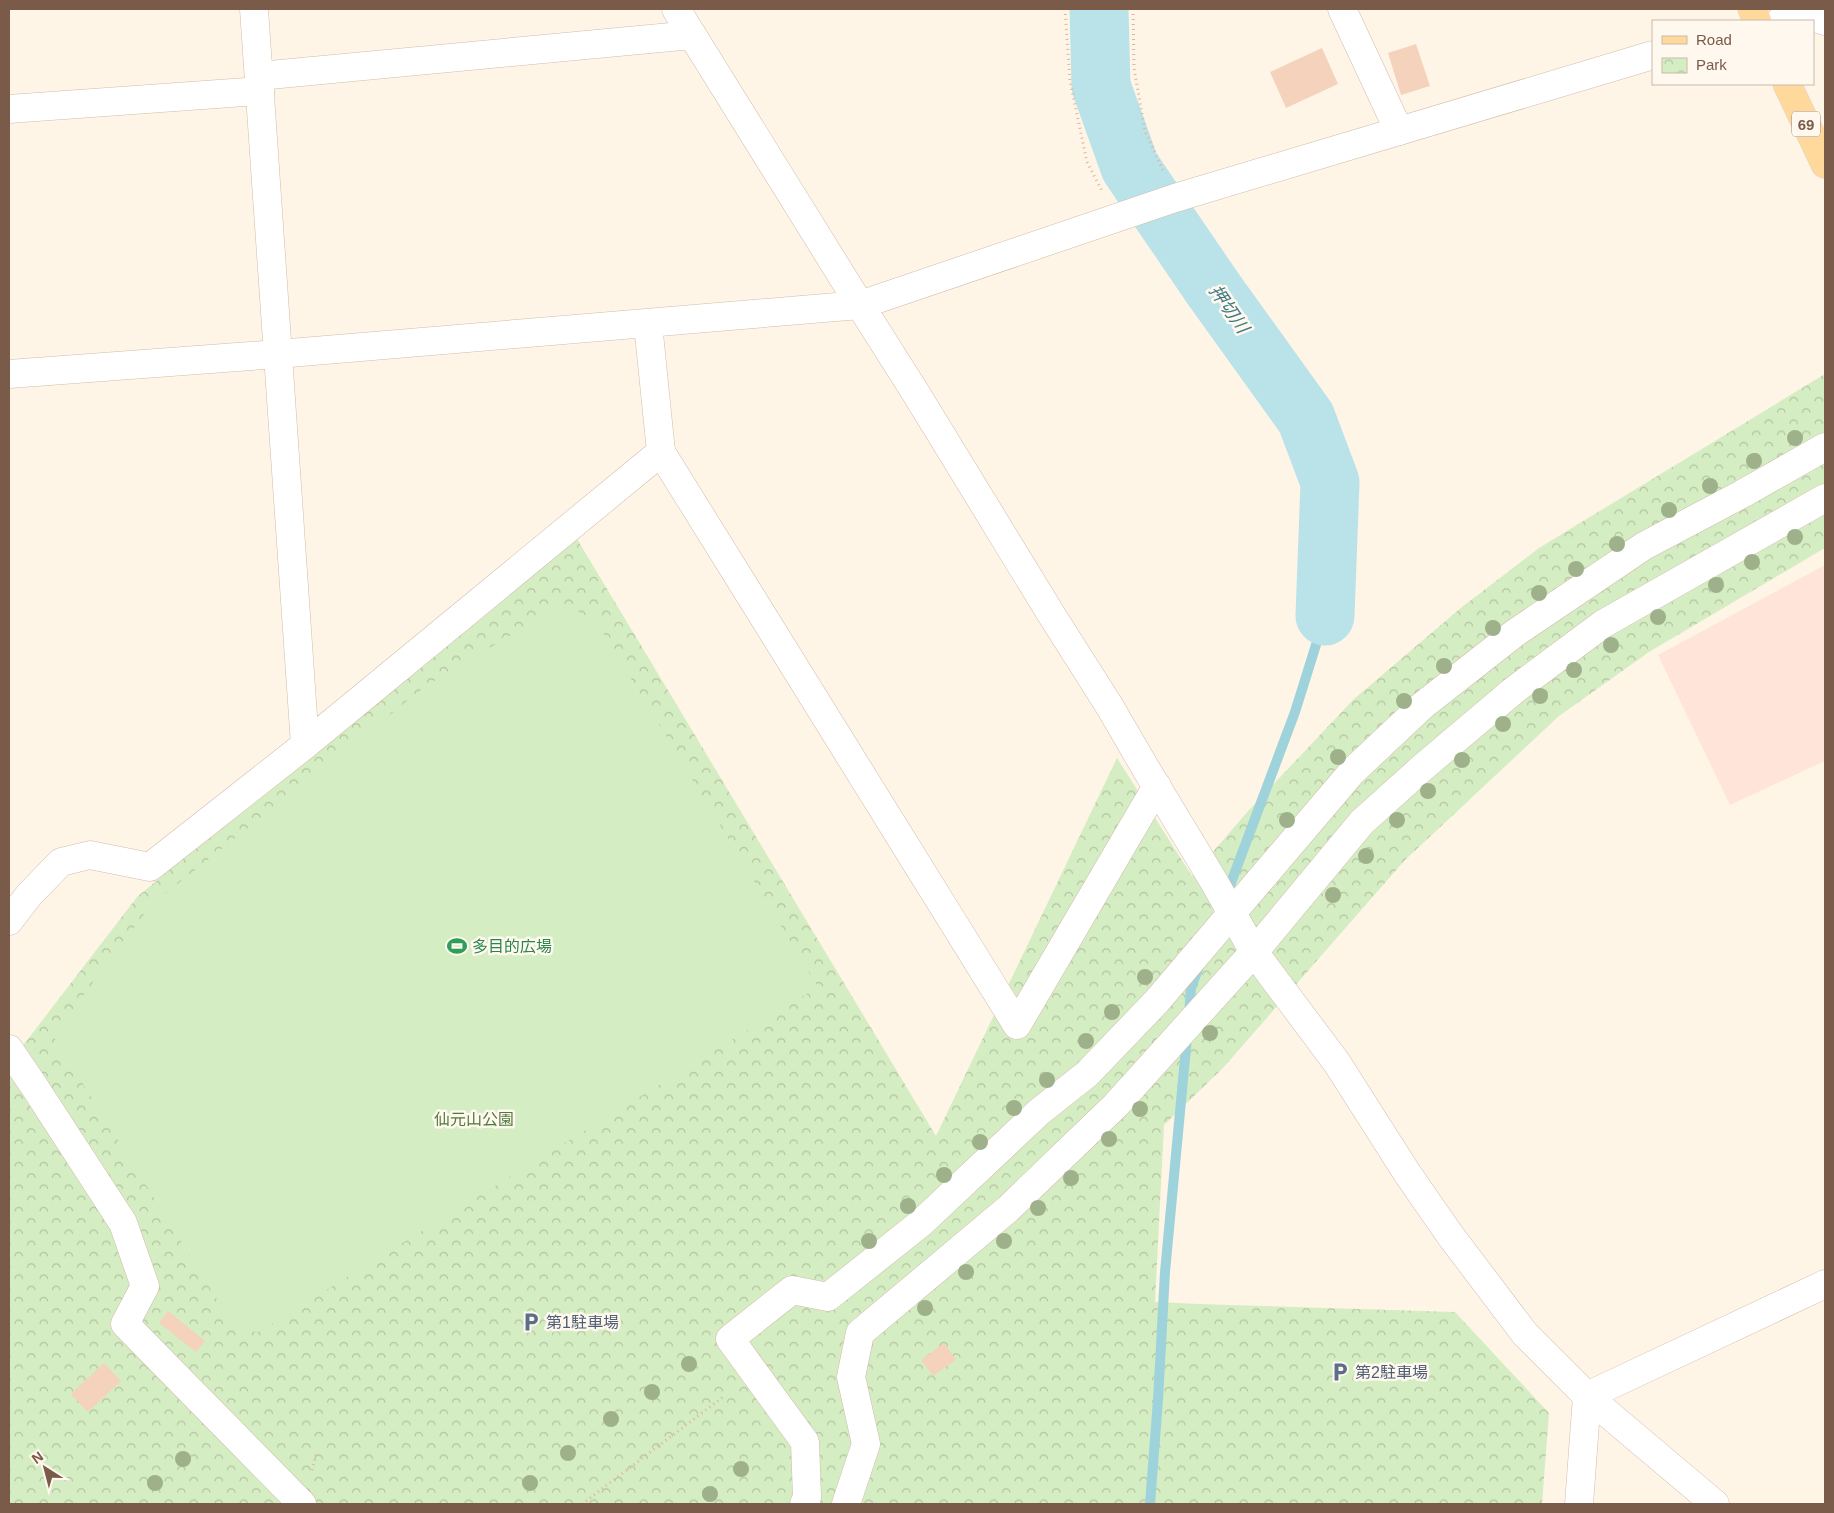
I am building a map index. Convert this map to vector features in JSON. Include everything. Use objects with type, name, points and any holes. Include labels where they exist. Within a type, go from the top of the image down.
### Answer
[{"type":"main road","name":"69","points":[[1787,85],[1825,164]]},
{"type":"street","points":[[254,9],[305,745]]},
{"type":"street","points":[[676,9],[1110,707],[1254,952],[1336,1063],[1407,1173],[1450,1235],[1525,1334],[1587,1396],[1715,1504]]},
{"type":"street","points":[[1342,9],[1400,131]]},
{"type":"street","points":[[1792,20],[1815,18],[1825,21]]},
{"type":"street","points":[[9,109],[260,84],[692,34]]},
{"type":"street","points":[[9,374],[648,324],[860,305],[1175,198],[1652,55]]},
{"type":"street","points":[[648,324],[661,452],[1017,1025],[1157,786]]},
{"type":"street","points":[[804,1504],[807,1497],[805,1442],[730,1339],[792,1290],[828,1297],[921,1223],[1039,1112],[1087,1074],[1157,1001],[1352,772],[1422,706],[1515,634],[1644,546],[1825,447]]},
{"type":"street","points":[[9,921],[29,895],[61,862],[90,855],[150,867],[305,745],[661,452]]},
{"type":"street","points":[[846,1504],[866,1444],[851,1377],[860,1333],[1008,1209],[1116,1105],[1254,952],[1362,822],[1422,768],[1514,691],[1602,624],[1825,498]]},
{"type":"street","points":[[9,1049],[123,1224],[146,1286],[126,1324],[302,1504]]},
{"type":"street","points":[[1587,1396],[1825,1284]]},
{"type":"street","points":[[1579,1504],[1587,1396]]},
{"type":"path","points":[[1064,9],[1070,81],[1087,162],[1116,218]]},
{"type":"path","points":[[1133,9],[1134,68],[1144,130],[1175,198]]},
{"type":"path","points":[[582,1504],[722,1397]]},
{"type":"shaded area","points":[[1825,565],[1825,761],[1730,805],[1658,655]]},
{"type":"green space","name":"仙元山公園","points":[[1825,374],[1825,548],[1649,652],[1559,716],[1405,860],[1223,1068],[1164,1125],[1155,1302],[1455,1312],[1549,1413],[1542,1504],[9,1504],[9,1061],[137,897],[317,747],[577,539],[936,1136],[1117,758],[1192,876],[1249,810],[1354,699],[1462,607],[1539,548]]},
{"type":"green space","name":"多目的広場","points":[[561,605],[595,619],[818,987],[258,1332],[246,1331],[230,1320],[53,1036],[151,905],[426,686]]},
{"type":"building","points":[[1416,44],[1430,86],[1401,95],[1388,53]]},
{"type":"building","points":[[1322,48],[1338,84],[1286,108],[1270,72]]},
{"type":"building","points":[[168,1311],[205,1341],[196,1352],[159,1323]]},
{"type":"building","points":[[944,1343],[956,1360],[933,1376],[921,1360]]},
{"type":"building","points":[[104,1363],[121,1381],[88,1412],[71,1394]]},
{"type":"waterway","name":"押切川","points":[[1099,9],[1101,86],[1130,167],[1214,290],[1306,418],[1330,482],[1325,616]]},
{"type":"waterway","points":[[1226,896],[1295,712],[1325,616]]},
{"type":"waterway","points":[[1189,1015],[1191,988],[1199,966]]},
{"type":"waterway","points":[[1150,1504],[1165,1272],[1187,1037]]},
{"type":"place","name":"多目的広場","points":[[457,946]]},
{"type":"place","name":"第1駐車場","points":[[531,1322]]},
{"type":"place","name":"第2駐車場","points":[[1340,1372]]}]
